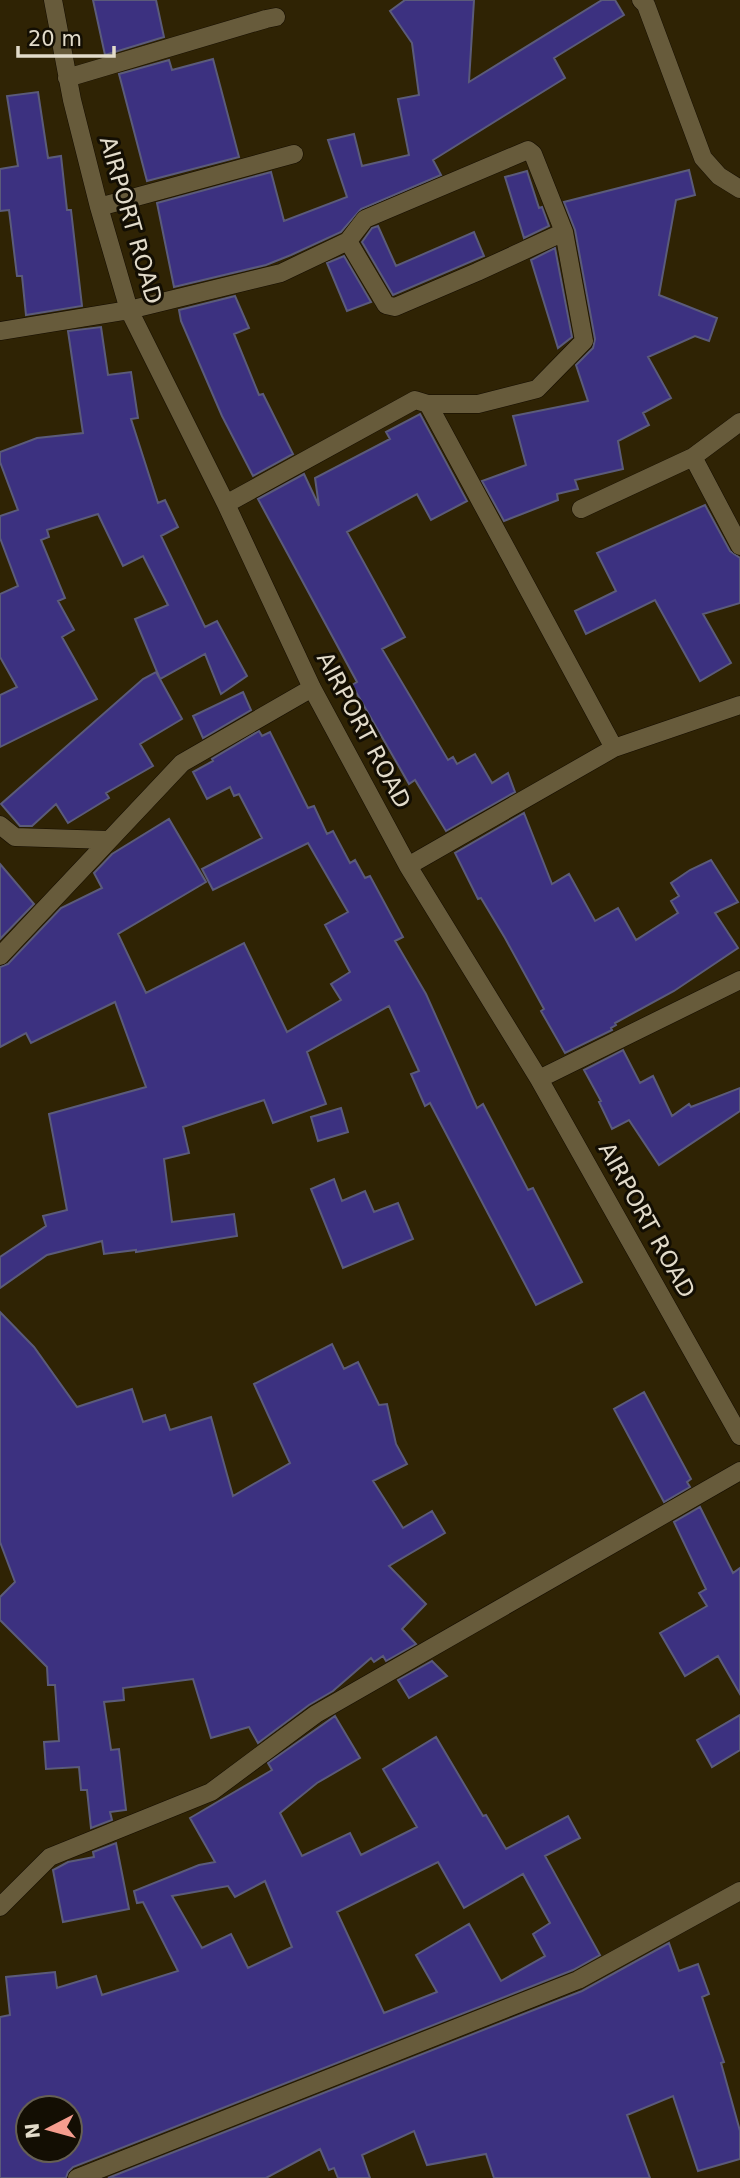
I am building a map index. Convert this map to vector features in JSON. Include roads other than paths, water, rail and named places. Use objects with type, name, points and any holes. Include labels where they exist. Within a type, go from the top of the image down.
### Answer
[{"type":"street","name":"AIRPORT ROAD","points":[[53,0],[67,78],[99,208],[129,310],[226,503],[312,688],[408,866],[539,1079],[739,1434]]},
{"type":"street","points":[[646,2],[703,158],[719,176],[740,189]]},
{"type":"street","points":[[67,78],[276,18]]},
{"type":"street","points":[[0,331],[129,310],[281,273],[348,241],[365,219],[528,149],[533,154],[564,232],[584,341],[537,390],[478,404],[428,404],[415,400],[226,503]]},
{"type":"street","points":[[99,208],[294,154]]},
{"type":"street","points":[[348,241],[386,304],[394,307],[564,232]]},
{"type":"street","points":[[428,404],[614,748]]},
{"type":"street","points":[[581,509],[693,457],[740,422]]},
{"type":"street","points":[[693,457],[740,545]]},
{"type":"street","points":[[0,957],[182,763],[312,688]]},
{"type":"street","points":[[408,866],[614,748],[740,705]]},
{"type":"street","points":[[0,825],[15,837],[108,840]]},
{"type":"street","points":[[539,1079],[740,979]]},
{"type":"street","points":[[0,1907],[50,1857],[211,1792],[317,1714],[740,1471]]},
{"type":"street","points":[[78,2178],[578,1980],[740,1891]]}]
